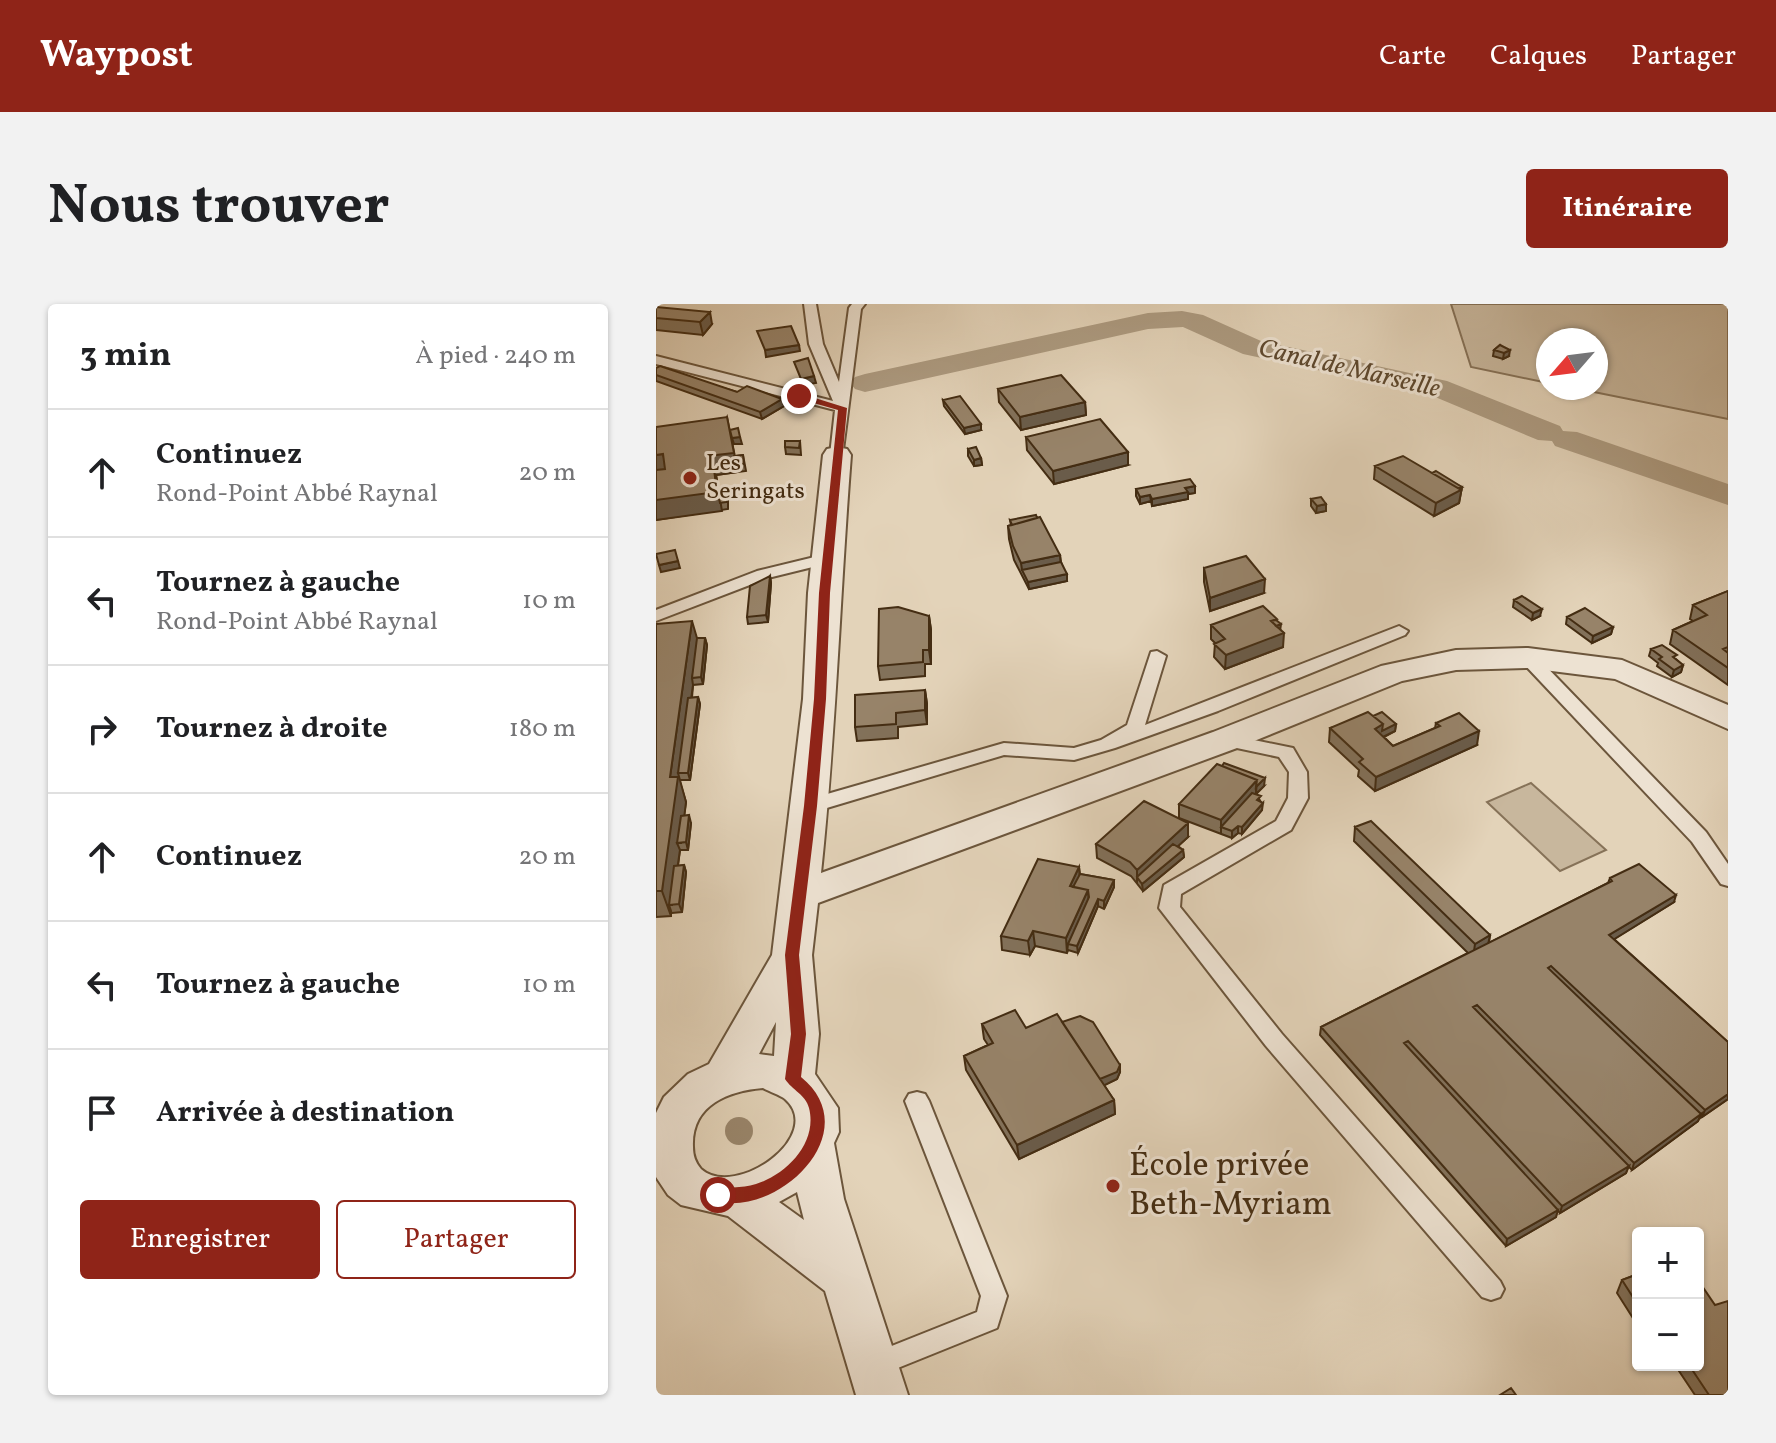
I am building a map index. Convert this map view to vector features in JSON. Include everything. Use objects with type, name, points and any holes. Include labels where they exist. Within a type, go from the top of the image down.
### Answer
[{"type":"street","points":[[793,1079],[798,1034],[792,955],[810,806],[837,455]]},
{"type":"street","points":[[800,895],[1225,740],[1393,673],[1456,660],[1528,658],[1622,670],[1728,718]]},
{"type":"street","points":[[725,1076],[792,955]]},
{"type":"street","points":[[768,1071],[793,1079],[808,1091],[817,1107],[818,1126],[813,1146],[801,1163],[782,1179],[761,1190],[736,1196],[670,1187],[672,1171],[664,1156],[663,1122],[683,1102],[703,1086],[725,1076],[768,1071]]},
{"type":"street","points":[[813,1146],[821,1199],[878,1380]]},
{"type":"street","points":[[736,1196],[845,1278]]},
{"type":"lane","points":[[810,304],[816,344],[843,408]]},
{"type":"lane","points":[[837,455],[855,308],[859,304]]},
{"type":"lane","points":[[656,360],[843,408]]},
{"type":"lane","points":[[656,616],[763,574],[827,559]]},
{"type":"lane","points":[[810,806],[1004,749],[1074,754],[1108,744],[1212,707],[1399,631]]},
{"type":"lane","points":[[1108,744],[1135,728],[1157,656]]},
{"type":"lane","points":[[1528,658],[1699,837],[1728,879]]},
{"type":"lane","points":[[1225,740],[1286,752],[1298,772],[1298,798],[1284,825],[1171,890],[1169,908],[1274,1040],[1491,1289]]},
{"type":"lane","points":[[878,1380],[988,1320],[994,1296],[917,1101]]},
{"type":"shaded area","points":[[1451,304],[1728,304],[1728,419],[1608,395],[1608,328],[1536,328],[1536,381],[1471,367]]},
{"type":"shaded area","points":[[1531,783],[1606,850],[1560,871],[1487,802]]},
{"type":"building","points":[[656,307],[710,312],[700,322],[656,318]]},
{"type":"building","points":[[791,326],[799,345],[765,350],[757,331]]},
{"type":"building","points":[[1500,345],[1510,350],[1504,353],[1494,350]]},
{"type":"building","points":[[808,358],[814,376],[801,379],[794,362]]},
{"type":"building","points":[[660,366],[737,392],[747,386],[782,399],[760,412],[656,375],[656,368]]},
{"type":"building","points":[[1061,375],[1085,402],[1020,417],[998,389]]},
{"type":"building","points":[[960,396],[981,424],[964,428],[943,400]]},
{"type":"building","name":"Les Seringats","points":[[727,417],[734,453],[708,456],[707,463],[713,462],[717,492],[656,500],[656,470],[665,469],[663,454],[656,455],[656,427]]},
{"type":"building","points":[[1100,419],[1128,452],[1053,471],[1026,437]]},
{"type":"building","points":[[738,428],[740,437],[732,438],[730,430]]},
{"type":"building","points":[[785,441],[800,441],[799,448],[785,447]]},
{"type":"building","points":[[976,447],[981,458],[974,460],[968,449]]},
{"type":"building","points":[[743,455],[744,464],[736,465],[734,456]]},
{"type":"building","points":[[1403,456],[1461,490],[1436,503],[1375,466]]},
{"type":"building","points":[[1436,471],[1462,487],[1458,488],[1432,473]]},
{"type":"building","points":[[1190,479],[1195,486],[1185,488],[1188,492],[1152,499],[1150,495],[1140,497],[1136,489]]},
{"type":"building","points":[[726,493],[727,502],[720,503],[718,494]]},
{"type":"building","points":[[1321,497],[1326,504],[1317,506],[1311,499]]},
{"type":"building","points":[[1036,515],[1037,518],[1012,525],[1010,520]]},
{"type":"building","points":[[1040,517],[1060,555],[1021,563],[1008,526]]},
{"type":"building","points":[[675,550],[678,561],[659,565],[656,554]]},
{"type":"building","points":[[1246,556],[1265,579],[1210,598],[1204,568]]},
{"type":"building","points":[[1061,562],[1067,574],[1028,582],[1022,570]]},
{"type":"building","points":[[770,576],[766,615],[747,617],[750,586]]},
{"type":"building","points":[[1728,591],[1728,647],[1723,649],[1728,653],[1728,668],[1673,630],[1707,615],[1693,605]]},
{"type":"building","points":[[1522,596],[1542,609],[1533,613],[1514,600]]},
{"type":"building","points":[[1263,606],[1277,619],[1271,621],[1284,633],[1226,655],[1214,644],[1225,639],[1211,625]]},
{"type":"building","points":[[898,607],[929,616],[929,650],[923,650],[923,662],[878,666],[879,609]]},
{"type":"building","points":[[1585,608],[1613,627],[1593,636],[1567,617]]},
{"type":"building","points":[[692,621],[670,777],[678,777],[662,891],[656,891],[656,624]]},
{"type":"building","points":[[697,638],[705,638],[701,677],[692,678]]},
{"type":"building","points":[[1662,645],[1677,655],[1673,657],[1683,665],[1674,670],[1659,659],[1662,657],[1651,649]]},
{"type":"building","points":[[925,690],[925,710],[896,713],[896,724],[855,727],[855,695]]},
{"type":"building","points":[[698,697],[688,773],[678,773],[688,698]]},
{"type":"building","points":[[1368,712],[1383,724],[1375,729],[1393,746],[1440,726],[1436,723],[1459,713],[1479,731],[1376,777],[1359,762],[1363,759],[1330,728]]},
{"type":"building","points":[[1382,712],[1396,724],[1382,731],[1383,724],[1373,716]]},
{"type":"building","points":[[1224,763],[1265,778],[1256,787],[1257,780],[1222,766]]},
{"type":"building","points":[[1217,764],[1257,780],[1221,820],[1179,804]]},
{"type":"building","points":[[1252,793],[1261,796],[1257,800],[1263,803],[1242,827],[1238,826],[1232,831],[1221,827]]},
{"type":"building","points":[[1144,801],[1188,823],[1137,870],[1130,862],[1096,844]]},
{"type":"building","points":[[689,815],[686,842],[677,843],[681,816]]},
{"type":"building","points":[[1371,821],[1490,935],[1475,944],[1355,827]]},
{"type":"building","points":[[1173,844],[1183,850],[1142,884],[1137,877]]},
{"type":"building","points":[[1038,859],[1079,867],[1070,886],[1088,890],[1066,938],[1033,931],[1028,941],[1001,936]]},
{"type":"building","points":[[1639,864],[1676,895],[1609,935],[1728,1042],[1728,1094],[1705,1110],[1551,966],[1548,968],[1701,1114],[1634,1163],[1477,1005],[1473,1007],[1629,1166],[1562,1206],[1408,1041],[1404,1043],[1558,1210],[1507,1239],[1321,1027],[1612,881],[1610,878]]},
{"type":"building","points":[[684,865],[679,904],[669,905],[674,866]]},
{"type":"building","points":[[1080,874],[1114,880],[1104,901],[1098,899],[1077,946],[1068,944],[1089,897],[1088,890],[1073,887]]},
{"type":"building","points":[[1015,1010],[1026,1028],[1057,1014],[1114,1100],[1017,1145],[964,1056],[993,1043],[982,1024]]},
{"type":"building","points":[[1080,1016],[1093,1022],[1120,1065],[1117,1072],[1100,1079],[1062,1022]]},
{"type":"building","points":[[1632,1276],[1632,1296],[1622,1280]]},
{"type":"building","points":[[1704,1289],[1715,1305],[1728,1301],[1728,1395],[1709,1395],[1693,1371],[1704,1371]]},
{"type":"building","points":[[1511,1388],[1516,1395],[1500,1395]]},
{"type":"waterway","name":"Canal de Marseille","points":[[865,383],[1148,321],[1182,319]]},
{"type":"waterway","name":"Canal de Marseille","points":[[1193,321],[1253,348],[1437,387],[1549,433]]},
{"type":"waterway","name":"Canal de Marseille","points":[[1566,439],[1728,495]]},
{"type":"place","name":"Les Seringats","points":[[690,478]]},
{"type":"place","name":"École privée Beth-Myriam","points":[[1113,1186]]},
{"type":"route","points":[[718,1195],[736,1196],[761,1190],[782,1179],[801,1163],[813,1146],[818,1126],[817,1107],[808,1091],[793,1079],[798,1034],[792,955],[820,699],[824,593],[843,408],[799,396]]}]
